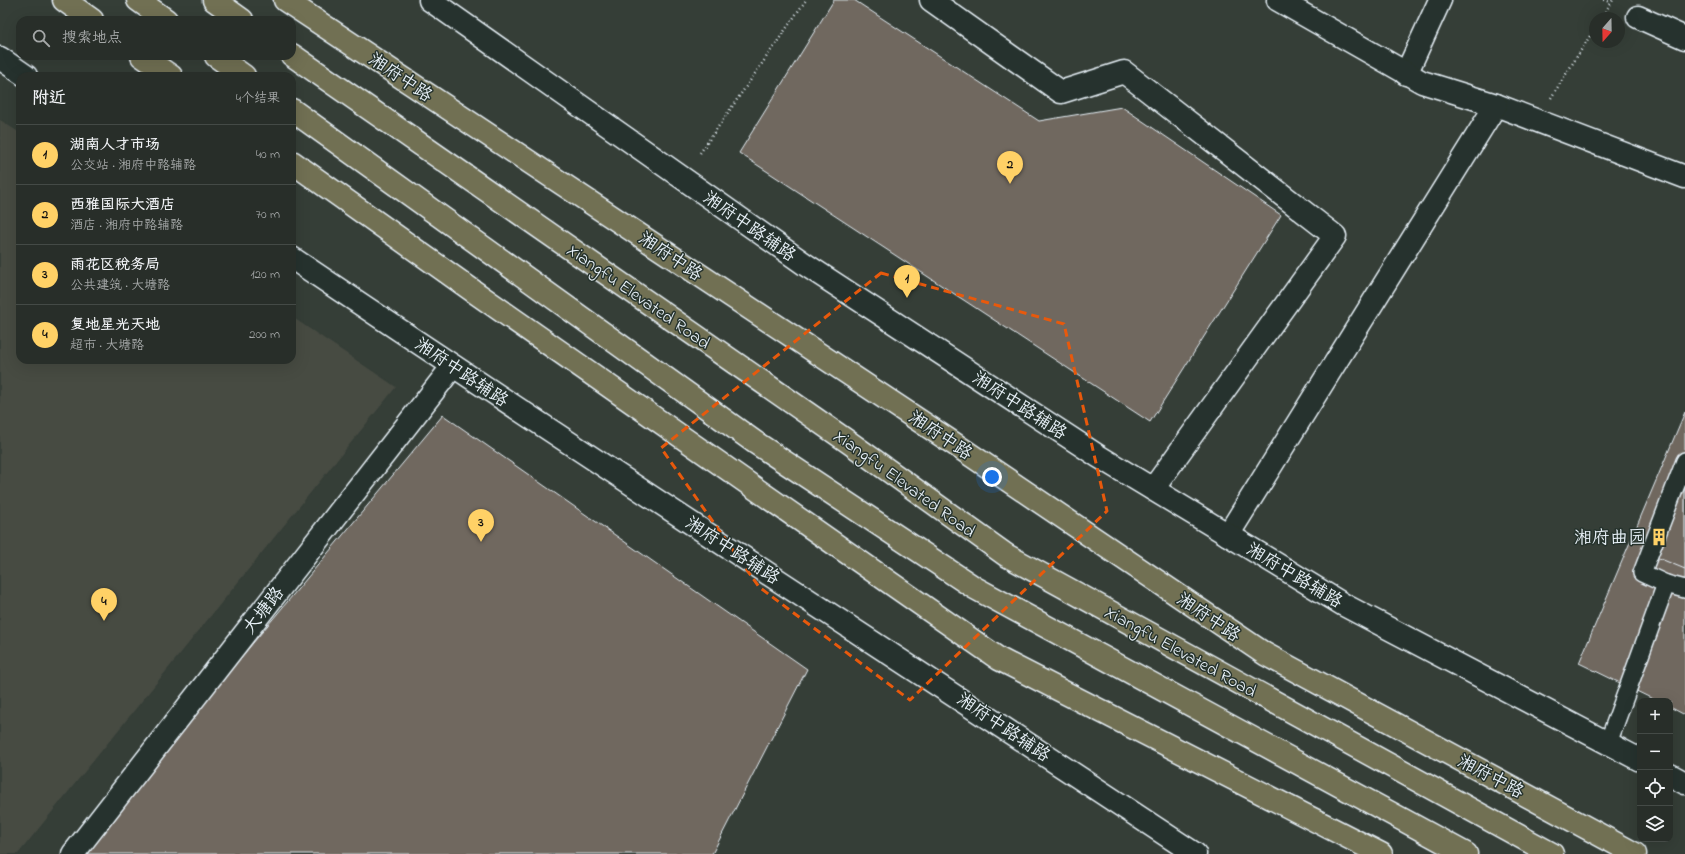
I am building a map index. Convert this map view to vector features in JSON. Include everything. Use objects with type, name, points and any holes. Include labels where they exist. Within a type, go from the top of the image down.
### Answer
[{"type":"main road","points":[[64,0],[86,16]]},
{"type":"main road","points":[[138,0],[160,16]]},
{"type":"main road","points":[[214,0],[236,16]]},
{"type":"main road","name":"湘府中路","points":[[285,0],[950,441],[1265,654],[1635,854]]},
{"type":"main road","name":"Xiangfu Elevated Road","points":[[296,57],[850,443],[1006,555],[1552,854]]},
{"type":"main road","points":[[148,60],[165,72]]},
{"type":"main road","points":[[222,60],[238,72]]},
{"type":"main road","points":[[296,113],[756,443],[975,588],[1466,854]]},
{"type":"main road","points":[[296,165],[476,293],[999,659],[1382,854]]},
{"type":"street","name":"湘府中路辅路","points":[[430,0],[806,266],[1098,456],[1344,605],[1637,758]]},
{"type":"street","points":[[932,0],[1062,92],[1124,72],[1335,236],[1153,489]]},
{"type":"street","points":[[1278,0],[1422,82],[1496,105],[1685,177]]},
{"type":"street","points":[[1406,74],[1440,0]]},
{"type":"street","points":[[1638,17],[1685,38]]},
{"type":"street","points":[[0,58],[20,72]]},
{"type":"street","points":[[1228,535],[1496,105]]},
{"type":"street","name":"湘府中路辅路","points":[[296,261],[453,366],[961,699],[1194,854]]},
{"type":"street","name":"大塘路","points":[[72,854],[453,366]]},
{"type":"street","points":[[1673,777],[1685,783]]},
{"type":"lane","points":[[1685,461],[1642,573],[1666,584],[1685,589]]},
{"type":"lane","points":[[1608,743],[1666,584]]},
{"type":"path","points":[[700,153],[806,0]]},
{"type":"path","points":[[1604,0],[1612,1],[1605,12]]},
{"type":"path","points":[[1537,121],[1589,38]]},
{"type":"highlighted area","points":[[881,273],[1064,324],[1107,511],[910,700],[759,587],[661,448]]},
{"type":"shaded area","points":[[0,120],[16,130],[16,364],[296,364],[296,320],[396,387],[18,854],[0,854]]},
{"type":"building","points":[[834,0],[854,0],[1039,121],[1122,107],[1281,215],[1150,422],[739,153]]},
{"type":"building","name":"湘府曲园","points":[[1685,412],[1685,715],[1673,709],[1673,698],[1651,698],[1579,663]]},
{"type":"building","points":[[443,415],[807,669],[712,854],[77,854]]},
{"type":"building","points":[[1685,479],[1685,569],[1656,557]]},
{"type":"place","name":"西雅国际大酒店","points":[[1010,184]]},
{"type":"place","name":"湖南人才市场","points":[[907,298]]},
{"type":"place","name":"湘府曲园","points":[[1659,537]]},
{"type":"place","name":"雨花区税务局","points":[[481,542]]},
{"type":"place","name":"复地星光天地","points":[[104,621]]}]
